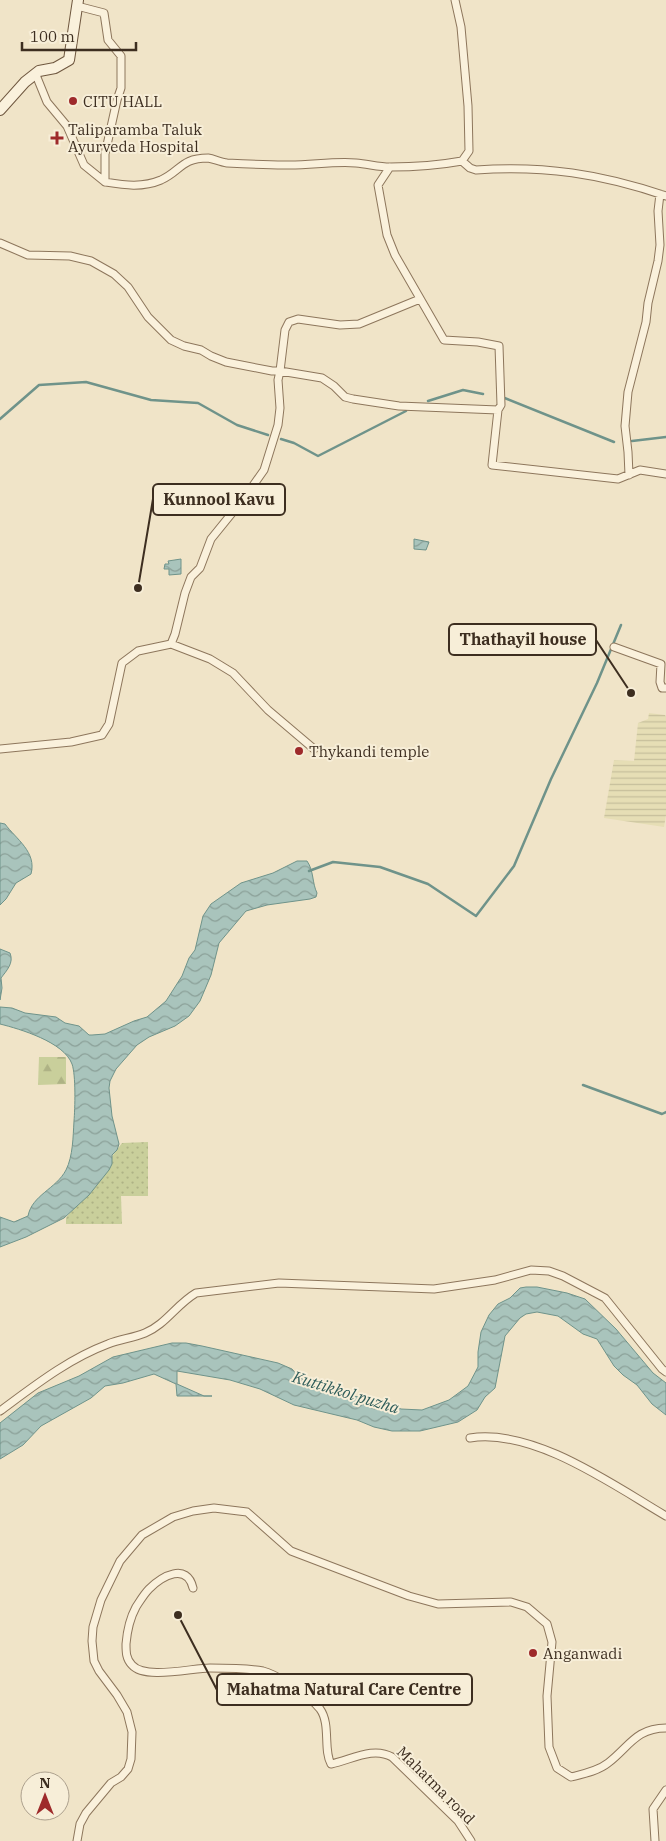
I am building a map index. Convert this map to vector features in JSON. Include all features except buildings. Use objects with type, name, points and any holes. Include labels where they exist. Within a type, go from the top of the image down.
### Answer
[{"type":"main road","points":[[0,110],[25,82],[39,71],[55,68],[69,60],[78,3]]},
{"type":"street","points":[[36,75],[47,102],[67,126],[84,165],[105,182],[134,186],[148,184],[171,174],[180,165],[192,160],[210,158],[224,162],[248,164],[312,166],[325,163],[356,163],[390,167],[462,161],[469,152],[468,106],[461,27],[455,0]]},
{"type":"street","points":[[78,3],[104,13],[108,40],[121,56],[121,88],[105,154],[105,182]]},
{"type":"street","points":[[462,161],[470,168],[476,170],[540,168],[600,177],[663,195],[658,210],[660,245],[658,261],[648,303],[646,322],[628,392],[625,426],[629,475]]},
{"type":"street","points":[[390,167],[378,185],[387,235],[396,255],[444,340],[478,342],[499,346],[501,404],[498,410],[492,465],[618,479],[640,470],[666,474]]},
{"type":"street","points":[[0,243],[28,255],[70,256],[91,261],[114,274],[128,287],[148,316],[171,340],[184,346],[201,350],[226,362],[322,378],[334,386],[345,398],[399,406],[498,410]]},
{"type":"street","points":[[172,644],[185,593],[191,577],[200,568],[211,539],[246,497],[264,470],[278,425],[280,408],[278,380],[285,330],[289,322],[298,319],[340,325],[359,324],[420,299]]},
{"type":"street","points":[[0,749],[70,742],[102,735],[109,724],[122,663],[138,651],[172,644],[210,659],[233,673],[268,710],[314,749]]},
{"type":"street","points":[[614,647],[661,664],[660,682],[662,688],[666,688]]},
{"type":"street","points":[[0,1411],[49,1375],[80,1357],[108,1344],[145,1334],[160,1324],[186,1298],[196,1293],[279,1283],[434,1288],[495,1280],[531,1270],[549,1271],[564,1276],[605,1298],[666,1372]]},
{"type":"street","points":[[470,1438],[479,1436],[511,1438],[567,1458],[666,1516]]},
{"type":"street","points":[[77,1841],[80,1824],[86,1813],[111,1783],[121,1778],[128,1769],[131,1759],[130,1722],[125,1708],[94,1661],[92,1641],[96,1615],[120,1561],[131,1547],[142,1536],[173,1517],[192,1511],[214,1508],[247,1512],[292,1551],[409,1596],[438,1604],[511,1602],[527,1607],[547,1624],[552,1642],[547,1696],[549,1747],[557,1768],[571,1777],[606,1765],[636,1737],[653,1728],[666,1728]]},
{"type":"street","name":"Mahatma road","points":[[193,1588],[187,1575],[177,1574],[163,1577],[148,1590],[135,1609],[127,1639],[126,1655],[132,1666],[146,1672],[229,1668],[264,1672],[276,1676],[303,1694],[320,1710],[328,1745],[328,1758],[331,1764],[369,1753],[385,1753],[458,1820],[471,1841]]},
{"type":"street","points":[[655,1841],[653,1809],[666,1790]]},
{"type":"shaded area","points":[[649,713],[665,715],[666,717],[666,815],[664,827],[604,818],[614,760],[634,761],[638,723],[648,719]]},
{"type":"green space","points":[[39,1057],[66,1057],[66,1084],[38,1085]]},
{"type":"green space","points":[[148,1142],[148,1196],[121,1196],[122,1224],[66,1224],[66,1218],[122,1143]]},
{"type":"water","points":[[414,539],[429,542],[426,550],[414,549]]},
{"type":"water","points":[[181,559],[181,574],[169,575],[169,569],[164,569],[165,564],[169,564],[168,561]]},
{"type":"water","points":[[0,823],[5,824],[24,846],[31,859],[32,866],[31,874],[16,883],[0,905]]},
{"type":"water","points":[[297,861],[307,861],[317,893],[316,897],[267,905],[246,911],[219,943],[211,975],[200,1001],[189,1016],[175,1026],[149,1037],[137,1045],[116,1069],[109,1088],[112,1116],[119,1144],[117,1150],[112,1155],[112,1164],[109,1170],[89,1195],[64,1218],[26,1237],[0,1247],[0,1217],[14,1222],[28,1216],[34,1203],[62,1177],[66,1170],[72,1146],[75,1092],[72,1064],[67,1056],[60,1049],[41,1038],[0,1024],[0,1007],[12,1008],[25,1013],[56,1017],[65,1023],[79,1026],[89,1035],[105,1034],[147,1017],[166,1001],[182,976],[189,958],[195,950],[203,916],[211,904],[241,883],[273,873]]},
{"type":"water","points":[[0,949],[10,953],[11,960],[1,978],[0,1000]]},
{"type":"water","points":[[526,1287],[537,1287],[567,1293],[585,1299],[616,1329],[653,1373],[666,1383],[666,1415],[652,1404],[637,1385],[614,1366],[597,1339],[583,1334],[558,1316],[537,1312],[526,1314],[520,1318],[505,1336],[495,1388],[485,1397],[477,1410],[458,1422],[420,1431],[392,1431],[374,1427],[357,1420],[294,1405],[260,1389],[230,1380],[177,1371],[177,1384],[204,1396],[177,1396],[176,1384],[154,1374],[105,1386],[91,1398],[41,1426],[23,1445],[0,1459],[0,1423],[38,1393],[79,1376],[113,1357],[172,1343],[202,1346],[278,1363],[292,1369],[299,1377],[309,1382],[326,1386],[341,1393],[401,1409],[422,1410],[449,1400],[468,1386],[478,1367],[481,1332],[489,1315],[498,1304],[510,1298],[520,1288]]},
{"type":"waterway","points":[[0,419],[39,385],[86,382],[151,400],[198,403],[237,425],[268,435]]},
{"type":"waterway","points":[[428,401],[463,390],[483,394]]},
{"type":"waterway","points":[[502,397],[614,442]]},
{"type":"waterway","points":[[281,439],[294,443],[318,456],[406,411]]},
{"type":"waterway","points":[[632,441],[666,437]]},
{"type":"waterway","points":[[309,871],[333,862],[380,867],[428,884],[476,916],[514,866],[551,779],[597,683],[621,625]]},
{"type":"waterway","points":[[583,1085],[662,1114],[666,1112]]},
{"type":"place","name":"CITU HALL","points":[[73,101]]},
{"type":"place","name":"Taliparamba Taluk Ayurveda Hospital","points":[[57,138]]},
{"type":"place","name":"Kunnool Kavu","points":[[138,588]]},
{"type":"place","name":"Thathayil house","points":[[631,693]]},
{"type":"place","name":"Thykandi temple","points":[[299,751]]},
{"type":"place","name":"Mahatma Natural Care Centre","points":[[178,1615]]},
{"type":"place","name":"Anganwadi","points":[[533,1653]]},
{"type":"water label","name":"Kuttikkol puzha","points":[[346,1392]]}]
